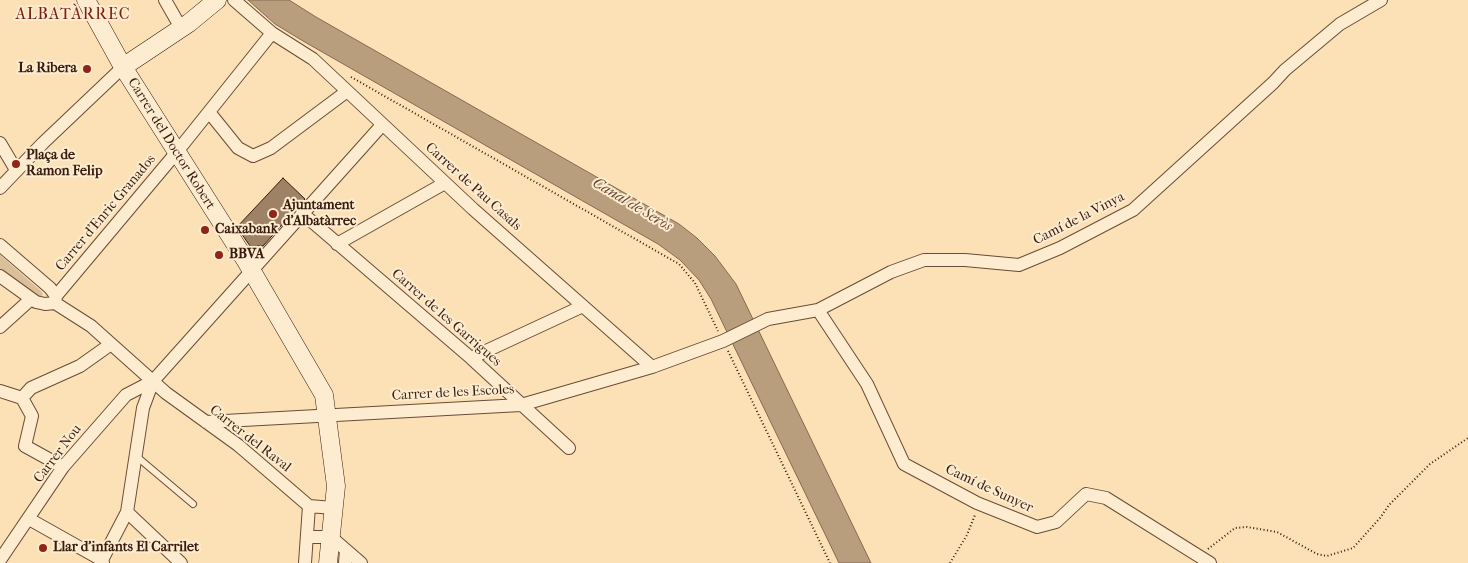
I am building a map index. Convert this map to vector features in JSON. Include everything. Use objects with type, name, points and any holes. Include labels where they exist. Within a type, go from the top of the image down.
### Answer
[{"type":"street","name":"Carrer del Doctor Robert","points":[[86,0],[123,67],[251,270],[324,394],[336,486],[328,563]]},
{"type":"street","points":[[165,0],[182,28]]},
{"type":"street","points":[[0,188],[16,170],[123,67],[182,28],[217,0]]},
{"type":"street","name":"Carrer de Pau Casals","points":[[234,0],[272,33],[313,59],[445,183],[652,367]]},
{"type":"street","name":"Camí de la Vinya","points":[[723,342],[768,319],[818,310],[891,272],[924,260],[964,260],[1019,264],[1060,248],[1133,210],[1312,47],[1340,24],[1381,0]]},
{"type":"street","name":"Carrer d'Enric Granados","points":[[56,299],[272,33]]},
{"type":"street","points":[[209,112],[238,148],[253,156],[271,148],[346,92]]},
{"type":"street","points":[[29,519],[102,562],[128,512],[143,408],[153,382],[382,125]]},
{"type":"street","points":[[0,143],[16,170]]},
{"type":"street","points":[[337,244],[445,183]]},
{"type":"street","name":"Carrer de les Garrigues","points":[[302,213],[471,358],[569,448]]},
{"type":"street","points":[[0,245],[50,288],[56,299],[45,304],[31,299],[0,276]]},
{"type":"street","points":[[0,327],[31,299]]},
{"type":"street","name":"Carrer del Raval","points":[[56,299],[90,326],[153,382],[238,445],[309,506]]},
{"type":"street","points":[[471,358],[583,306]]},
{"type":"street","name":"Camí de Sunyer","points":[[818,310],[867,384],[904,464],[977,503],[1037,527],[1056,522],[1086,494],[1106,498],[1210,563]]},
{"type":"street","name":"Carrer de les Escoles","points":[[206,422],[521,405],[652,367],[723,342]]},
{"type":"street","points":[[22,398],[31,388],[80,366],[111,344]]},
{"type":"street","name":"Carrer Nou","points":[[0,560],[63,468],[126,395],[153,382]]},
{"type":"street","points":[[0,391],[22,398],[32,416],[25,446],[63,468]]},
{"type":"street","points":[[306,563],[309,506],[333,508]]},
{"type":"street","points":[[128,512],[181,563]]},
{"type":"street","points":[[307,537],[331,537],[361,563]]},
{"type":"street","points":[[345,563],[346,550]]},
{"type":"lane","points":[[136,456],[193,504]]},
{"type":"path","points":[[346,74],[679,264],[695,283],[830,563]]},
{"type":"path","points":[[1199,556],[1235,528],[1247,527],[1277,532],[1317,554],[1327,556],[1353,548],[1389,505],[1430,464],[1468,438]]},
{"type":"path","points":[[950,563],[975,520],[977,503]]},
{"type":"shaded area","points":[[0,255],[41,291],[43,294],[39,300],[30,296],[0,269]]},
{"type":"water","name":"Canal de Seròs","points":[[248,0],[289,0],[679,224],[697,238],[715,256],[736,284],[871,563],[839,563],[711,299],[699,280],[680,260],[658,244],[303,41],[275,24]]},
{"type":"building","name":"Ajuntament d'Albatàrrec","points":[[283,178],[305,199],[263,246],[250,246],[237,227]]},
{"type":"place","name":"La Ribera","points":[[87,69]]},
{"type":"place","name":"Plaça de Ramon Felip","points":[[16,164]]},
{"type":"place","name":"Ajuntament d'Albatàrrec","points":[[273,214]]},
{"type":"place","name":"Caixabank","points":[[205,230]]},
{"type":"place","name":"BBVA","points":[[219,255]]},
{"type":"place","name":"Llar d'infants El Carrilet","points":[[43,548]]},
{"type":"district","name":"ALBATÀRREC","points":[[73,15]]}]
